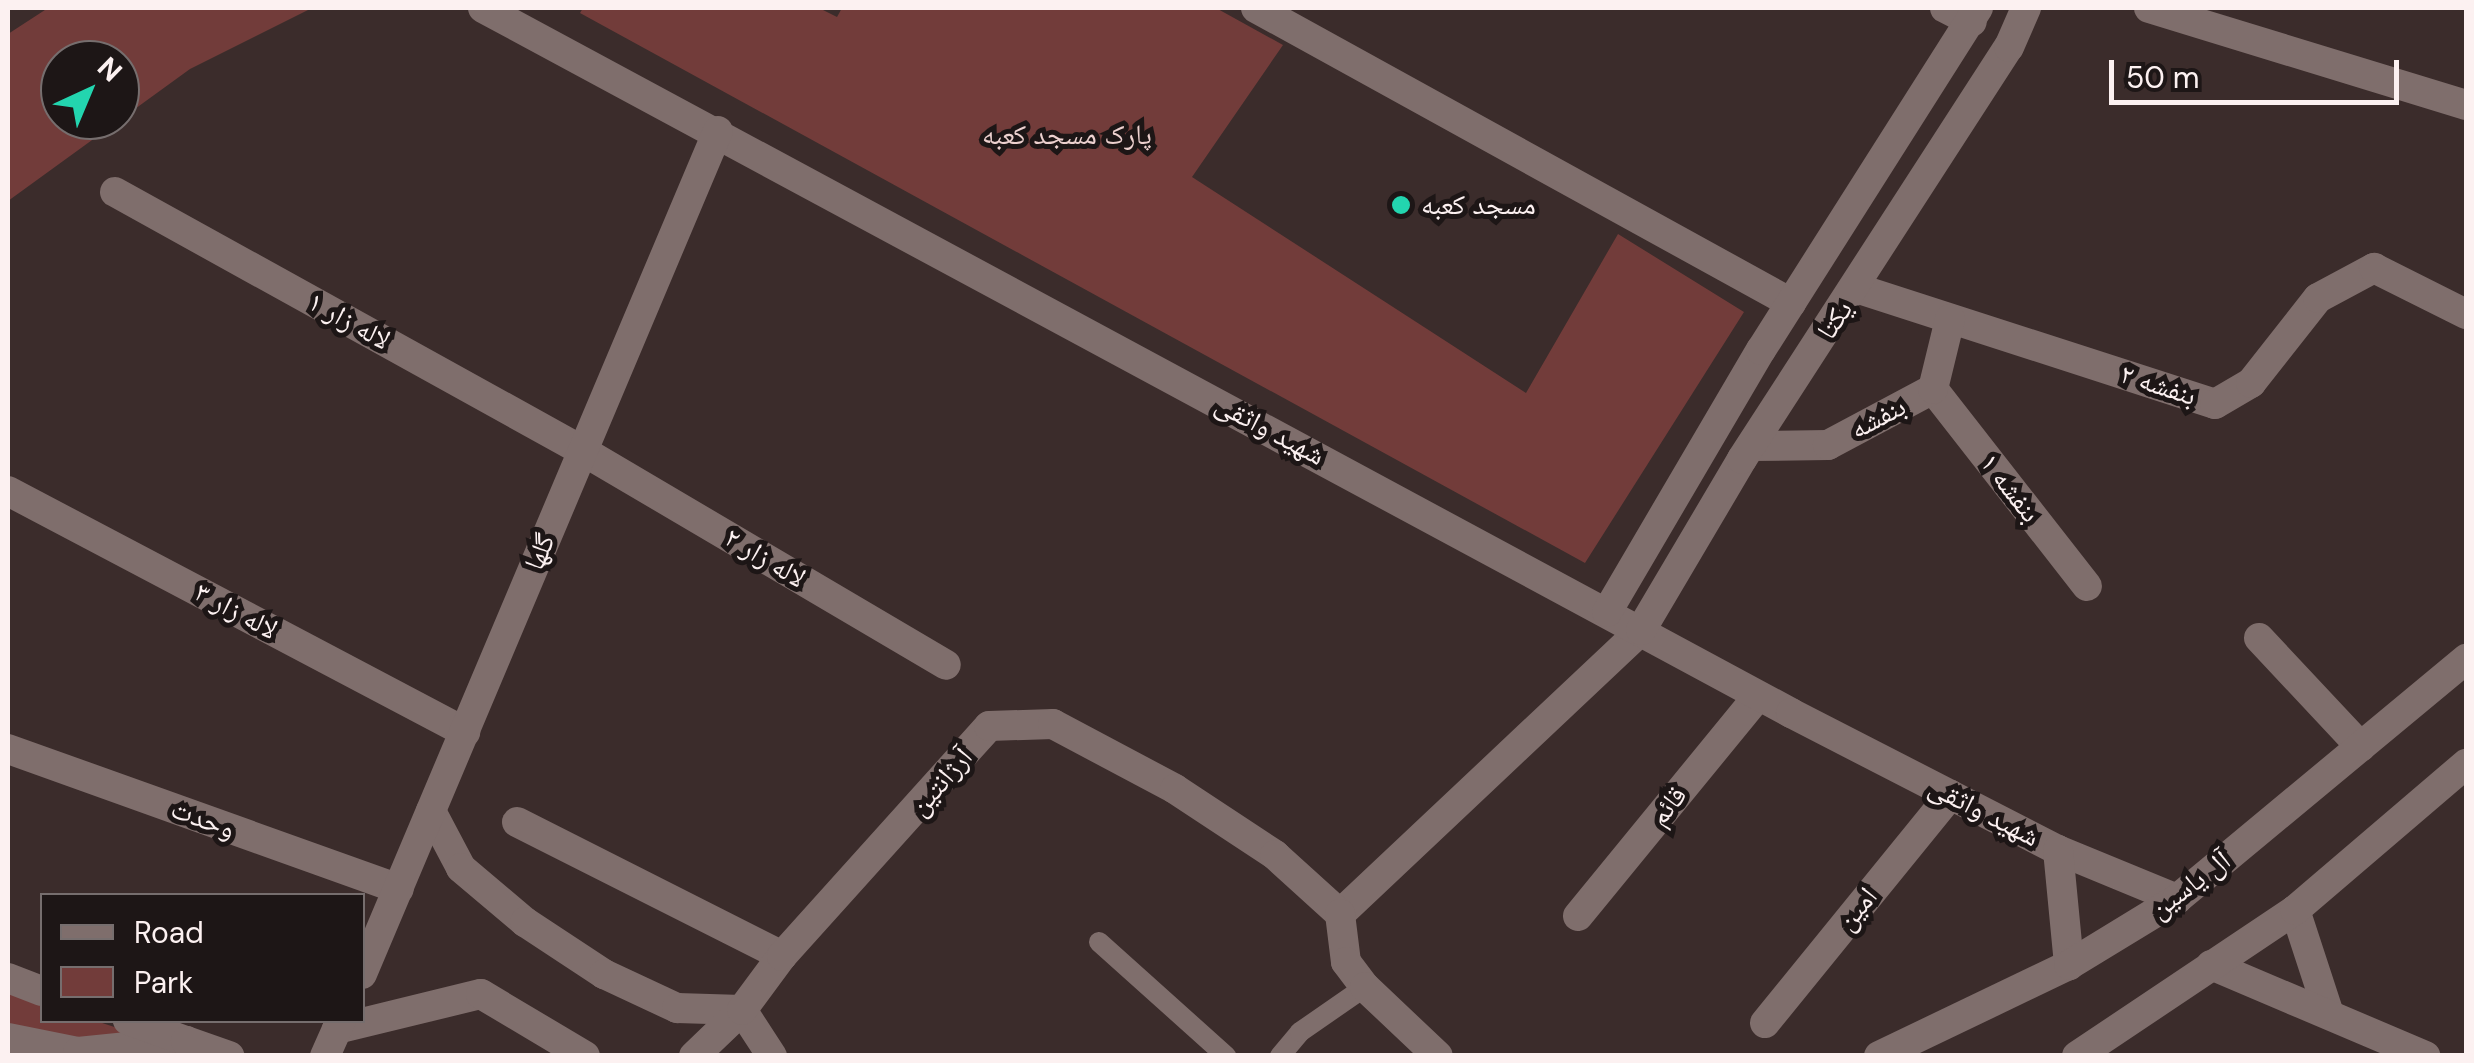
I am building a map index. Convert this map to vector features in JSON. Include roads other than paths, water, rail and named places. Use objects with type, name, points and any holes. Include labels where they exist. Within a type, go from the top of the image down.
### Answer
[{"type":"street","name":"شهید واثقی","points":[[482,8],[718,131],[1758,696],[2058,850],[2177,899]]},
{"type":"street","points":[[1256,8],[1791,303]]},
{"type":"street","name":"یکتا","points":[[1641,630],[1746,452],[2009,47],[2026,8]]},
{"type":"street","points":[[2149,8],[2466,105]]},
{"type":"street","name":"یکتا","points":[[1608,612],[1965,12]]},
{"type":"street","name":"گلها","points":[[365,967],[718,131]]},
{"type":"street","name":"لاله زار ۱","points":[[115,192],[583,451]]},
{"type":"street","name":"بنفشه ۲","points":[[1856,288],[2215,404],[2251,383],[2318,298],[2374,268],[2466,314]]},
{"type":"street","name":"بنفشه","points":[[1746,452],[1828,445],[1933,389],[1950,319]]},
{"type":"street","name":"بنفشه ۱","points":[[1933,389],[2087,586]]},
{"type":"street","points":[[1709,439],[1746,452]]},
{"type":"street","name":"لاله زار ۲","points":[[583,451],[946,665]]},
{"type":"street","name":"لاله زار ۳","points":[[8,490],[465,732]]},
{"type":"street","points":[[1438,1056],[1365,987],[1346,962],[1340,914],[1641,630]]},
{"type":"street","points":[[2260,638],[2360,747]]},
{"type":"street","name":"آل یاسین","points":[[1878,1056],[2069,965],[2177,899],[2466,660]]},
{"type":"street","name":"قائم","points":[[1578,916],[1758,696]]},
{"type":"street","name":"آرژانتین","points":[[694,1056],[742,1010],[782,956],[989,726],[1053,724],[1175,789],[1275,855],[1340,914]]},
{"type":"street","name":"وحدت","points":[[8,749],[399,889]]},
{"type":"street","points":[[2077,1056],[2295,910],[2466,764]]},
{"type":"street","name":"امین","points":[[1765,1024],[1950,795]]},
{"type":"street","points":[[431,811],[461,868],[525,922],[604,974],[677,1008],[742,1010],[772,1056]]},
{"type":"street","points":[[517,822],[782,956]]},
{"type":"street","points":[[2058,850],[2069,965]]},
{"type":"street","points":[[2295,910],[2328,1012]]},
{"type":"street","points":[[2211,964],[2425,1056]]},
{"type":"street","points":[[8,978],[40,989]]},
{"type":"street","points":[[335,1035],[481,994],[585,1056]]},
{"type":"street","points":[[137,1023],[228,1056]]},
{"type":"street","points":[[8,1038],[78,1052],[186,1040]]},
{"type":"lane","points":[[1100,942],[1226,1056]]},
{"type":"lane","points":[[1280,1056],[1300,1032],[1365,987]]},
{"type":"place","name":"مسجد کعبه","points":[[1401,205]]},
{"type":"park label","name":"پارک مسجد کعبه","points":[[1067,135]]}]
